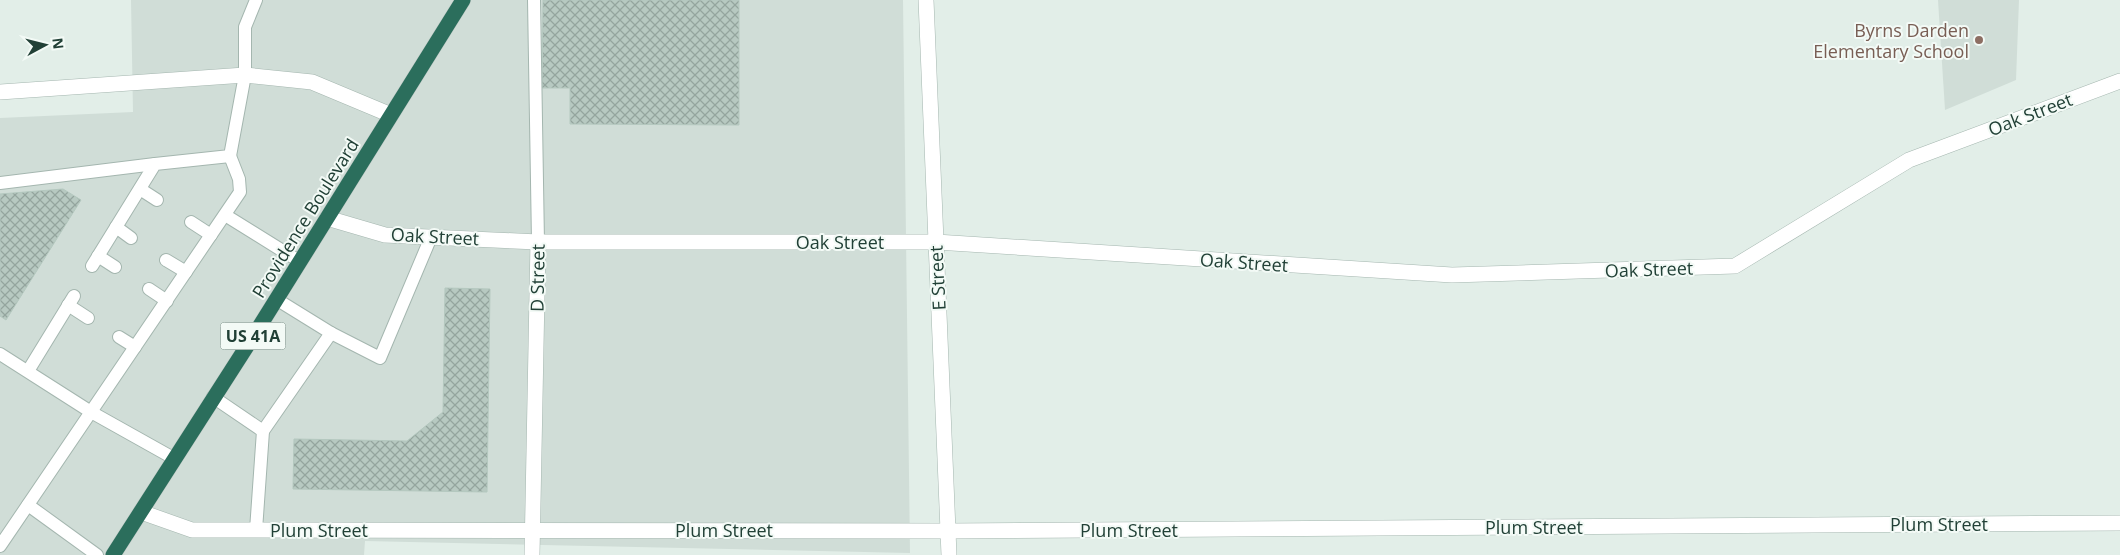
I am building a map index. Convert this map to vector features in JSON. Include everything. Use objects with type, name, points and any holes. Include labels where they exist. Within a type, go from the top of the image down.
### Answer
[{"type":"highway","name":"Providence Boulevard","points":[[113,555],[463,0]]},
{"type":"street","name":"E Street","points":[[926,0],[949,555]]},
{"type":"street","points":[[0,92],[245,75],[312,82],[391,115]]},
{"type":"street","name":"Oak Street","points":[[326,218],[385,234],[431,237],[538,242],[936,242],[1452,275],[1735,266],[1909,160],[2120,81]]},
{"type":"street","name":"D Street","points":[[532,555],[538,242]]},
{"type":"street","name":"Plum Street","points":[[141,512],[192,530],[949,531],[2120,523]]},
{"type":"lane","points":[[0,546],[240,192],[240,179],[230,156],[245,75],[245,27],[256,0]]},
{"type":"lane","name":"D Street","points":[[534,0],[538,242]]},
{"type":"lane","points":[[0,183],[230,156]]},
{"type":"lane","points":[[114,267],[95,261],[155,164]]},
{"type":"lane","points":[[140,189],[157,200]]},
{"type":"lane","points":[[225,215],[299,262]]},
{"type":"lane","points":[[191,222],[211,235]]},
{"type":"lane","points":[[116,228],[131,238]]},
{"type":"lane","points":[[276,299],[331,333],[380,358],[431,237]]},
{"type":"lane","points":[[166,260],[186,272]]},
{"type":"lane","points":[[149,289],[167,301]]},
{"type":"lane","points":[[28,371],[71,300],[88,318]]},
{"type":"lane","points":[[256,530],[263,430],[331,333]]},
{"type":"lane","points":[[119,337],[135,347]]},
{"type":"lane","points":[[0,354],[91,412],[175,459]]},
{"type":"lane","points":[[213,397],[263,430]]},
{"type":"lane","points":[[28,505],[97,555]]},
{"type":"shaded area","points":[[131,0],[903,0],[910,553],[365,541],[364,555],[0,555],[0,118],[133,112]]},
{"type":"shaded area","name":"Byrns Darden Elementary School","points":[[1938,0],[2019,0],[2016,80],[1945,110]]},
{"type":"building","points":[[543,0],[739,0],[739,125],[570,124],[570,88],[542,88]]},
{"type":"building","points":[[63,189],[81,200],[6,320],[0,316],[0,194]]},
{"type":"building","points":[[445,288],[490,289],[487,492],[293,489],[294,439],[407,441],[443,412]]},
{"type":"place","name":"Byrns Darden Elementary School","points":[[1979,40]]}]
